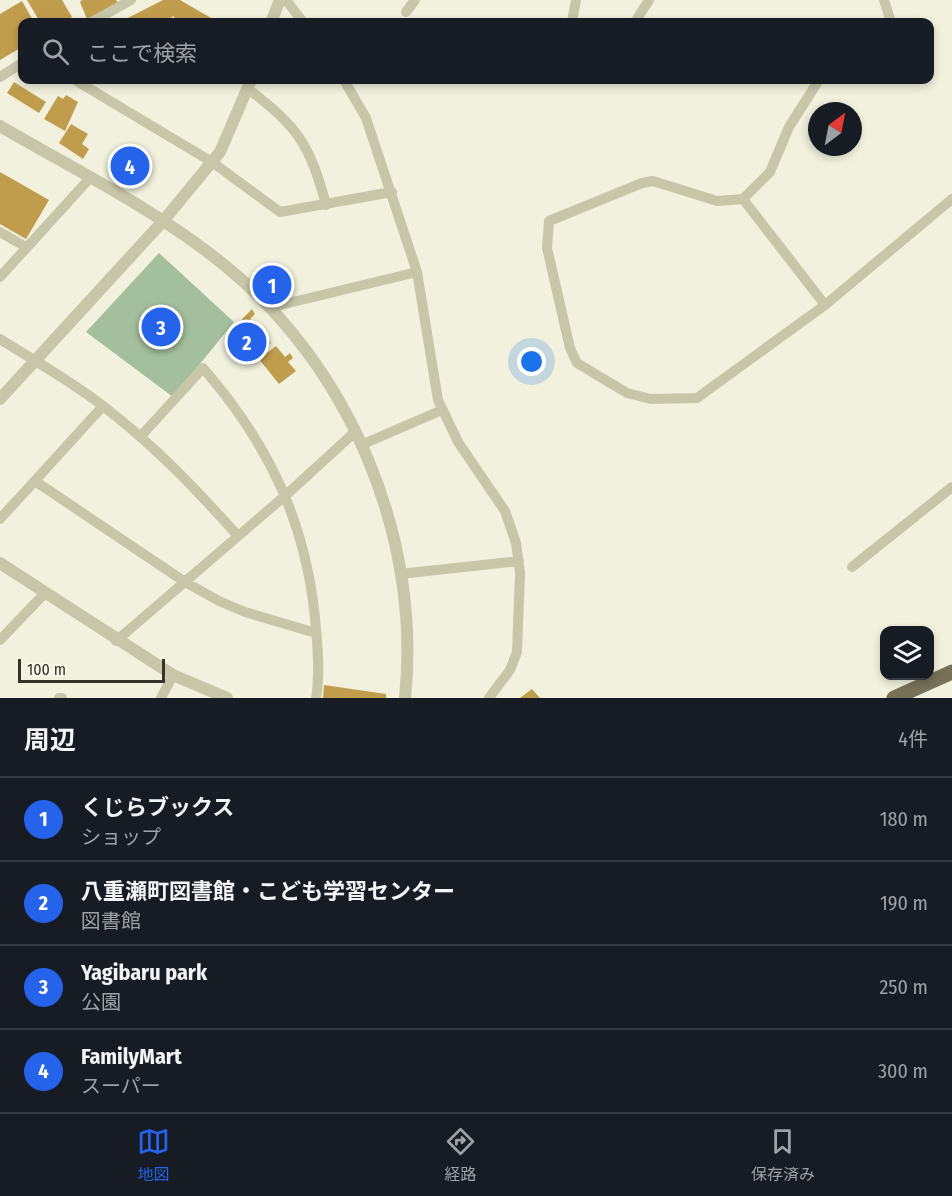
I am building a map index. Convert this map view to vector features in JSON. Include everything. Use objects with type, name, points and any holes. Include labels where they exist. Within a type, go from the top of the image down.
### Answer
[{"type":"main road","points":[[894,698],[952,672]]},
{"type":"street","points":[[99,18],[131,0]]},
{"type":"street","points":[[273,18],[280,0]]},
{"type":"street","points":[[286,0],[300,18]]},
{"type":"street","points":[[406,12],[416,0]]},
{"type":"street","points":[[573,18],[576,0]]},
{"type":"street","points":[[638,18],[649,0]]},
{"type":"street","points":[[884,0],[890,18]]},
{"type":"street","points":[[0,77],[18,66]]},
{"type":"street","points":[[82,84],[212,162],[280,212],[392,192]]},
{"type":"street","points":[[0,399],[164,220],[220,153],[249,84],[303,141],[312,156],[326,205]]},
{"type":"street","points":[[346,84],[366,118],[417,272],[426,318],[432,371],[442,410],[458,442],[504,511],[516,543],[519,561],[517,652],[510,670],[489,698]]},
{"type":"street","points":[[816,84],[789,127],[770,172],[743,199],[717,201],[653,181],[642,183],[549,221],[547,248],[570,348],[577,363],[627,393],[651,399],[697,398],[825,305],[952,200]]},
{"type":"street","points":[[0,126],[164,220],[224,264],[272,307],[311,357],[355,432],[375,476],[390,523],[407,629],[405,698]]},
{"type":"street","points":[[0,277],[90,178]]},
{"type":"street","points":[[743,199],[825,305]]},
{"type":"street","points":[[0,232],[27,247]]},
{"type":"street","points":[[272,307],[417,272]]},
{"type":"street","points":[[0,339],[103,406],[141,436],[178,470],[238,536]]},
{"type":"street","points":[[141,436],[203,368],[252,430],[286,495],[308,570],[316,633],[316,698]]},
{"type":"street","points":[[0,519],[103,406]]},
{"type":"street","points":[[361,445],[442,410]]},
{"type":"street","points":[[116,641],[286,495],[355,432]]},
{"type":"street","points":[[35,481],[185,582],[244,612],[316,633]]},
{"type":"street","points":[[852,567],[952,487]]},
{"type":"street","points":[[400,574],[519,561]]},
{"type":"street","points":[[0,563],[116,641],[172,675],[227,698]]},
{"type":"street","points":[[0,640],[44,594]]},
{"type":"street","points":[[160,698],[172,675]]},
{"type":"green space","points":[[159,253],[234,322],[173,397],[86,332]]},
{"type":"building","points":[[27,0],[62,0],[72,17],[70,18],[38,18]]},
{"type":"building","points":[[82,0],[116,0],[118,3],[87,18],[80,2]]},
{"type":"building","points":[[163,0],[180,0],[211,18],[174,18],[174,16],[170,18],[128,18]]},
{"type":"building","points":[[22,1],[32,18],[18,18],[18,49],[0,60],[0,14]]},
{"type":"building","points":[[14,82],[46,102],[39,113],[7,93]]},
{"type":"building","points":[[66,95],[78,102],[65,131],[44,119],[58,96],[63,99]]},
{"type":"building","points":[[71,124],[88,134],[82,144],[89,149],[83,159],[59,143]]},
{"type":"building","points":[[120,149],[148,166],[140,180],[111,163]]},
{"type":"building","points":[[0,172],[49,200],[26,239],[0,224]]},
{"type":"building","points":[[277,269],[284,297],[280,298],[266,286]]},
{"type":"building","points":[[252,309],[255,314],[250,319],[271,343],[250,364],[226,336]]},
{"type":"building","points":[[276,346],[285,357],[290,353],[293,358],[288,362],[296,371],[279,384],[259,359]]},
{"type":"building","points":[[324,685],[386,694],[386,698],[323,698]]},
{"type":"building","points":[[532,689],[540,698],[520,698]]},
{"type":"place","name":"FamilyMart","points":[[130,166]]},
{"type":"place","name":"くじらブックス","points":[[272,285]]},
{"type":"place","name":"Yagibaru park","points":[[161,327]]},
{"type":"place","name":"八重瀬町図書館・こども学習センター","points":[[247,342]]}]
